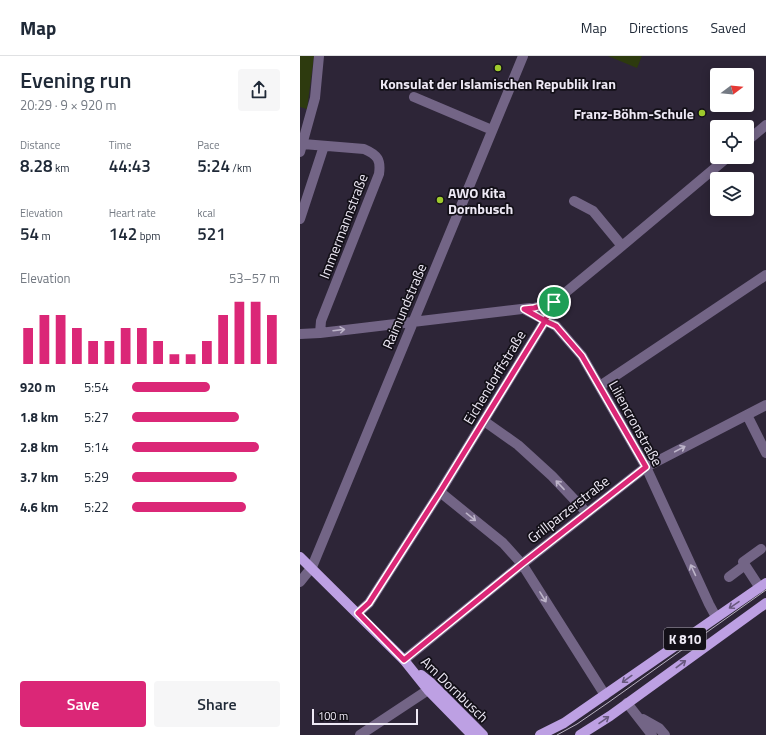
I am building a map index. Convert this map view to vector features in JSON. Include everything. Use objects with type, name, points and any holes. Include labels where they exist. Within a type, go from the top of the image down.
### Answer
[{"type":"main road","name":"Am Dornbusch","points":[[300,557],[312,567],[406,662],[431,683],[483,735]]},
{"type":"main road","name":"K 810","points":[[540,735],[564,723],[761,587]]},
{"type":"main road","name":"K 810","points":[[580,735],[766,603]]},
{"type":"main road","name":"Am Dornbusch","points":[[406,662],[428,690],[472,735]]},
{"type":"street","points":[[301,148],[315,98],[319,56]]},
{"type":"street","name":"Raimundstraße","points":[[300,582],[312,567],[523,56]]},
{"type":"street","points":[[414,97],[492,130]]},
{"type":"street","points":[[754,135],[766,124]]},
{"type":"street","points":[[300,219],[324,146]]},
{"type":"street","name":"Immermannstraße","points":[[301,148],[324,146],[364,149],[372,152],[378,158],[380,166],[376,182],[321,321],[320,333]]},
{"type":"street","name":"Eichendorffstraße","points":[[358,613],[369,603],[440,492],[545,321],[554,302],[720,164]]},
{"type":"street","points":[[574,201],[594,211],[622,246]]},
{"type":"street","points":[[600,386],[766,275]]},
{"type":"street","points":[[300,334],[320,333],[529,308],[554,302]]},
{"type":"street","name":"Liliencronstraße","points":[[529,308],[545,321],[556,326],[582,356],[646,467],[716,617]]},
{"type":"street","name":"Grillparzerstraße","points":[[406,662],[522,564],[646,467],[766,405]]},
{"type":"street","points":[[747,415],[766,453]]},
{"type":"street","points":[[484,421],[524,450],[552,476],[587,513]]},
{"type":"street","points":[[440,492],[503,542],[522,564],[605,695]]},
{"type":"street","points":[[761,549],[743,562],[745,569],[761,587]]},
{"type":"street","points":[[729,577],[745,569]]},
{"type":"street","points":[[360,735],[428,690]]},
{"type":"street","points":[[627,703],[652,735]]},
{"type":"street","points":[[639,718],[659,728],[665,735]]},
{"type":"green space","points":[[300,56],[314,56],[307,109],[300,107]]},
{"type":"green space","points":[[608,56],[642,56],[637,68]]},
{"type":"tram line","points":[[557,735],[577,724],[609,702],[766,590]]},
{"type":"place","name":"Konsulat der Islamischen Republik Iran","points":[[498,68]]},
{"type":"place","name":"Franz-Böhm-Schule","points":[[702,113]]},
{"type":"place","name":"AWO Kita Dornbusch","points":[[440,200]]},
{"type":"route","points":[[554,302],[534,308],[524,309],[545,321],[440,492],[369,603],[358,613],[404,660],[522,564],[646,467],[582,356],[556,326],[545,321],[554,302]]}]
